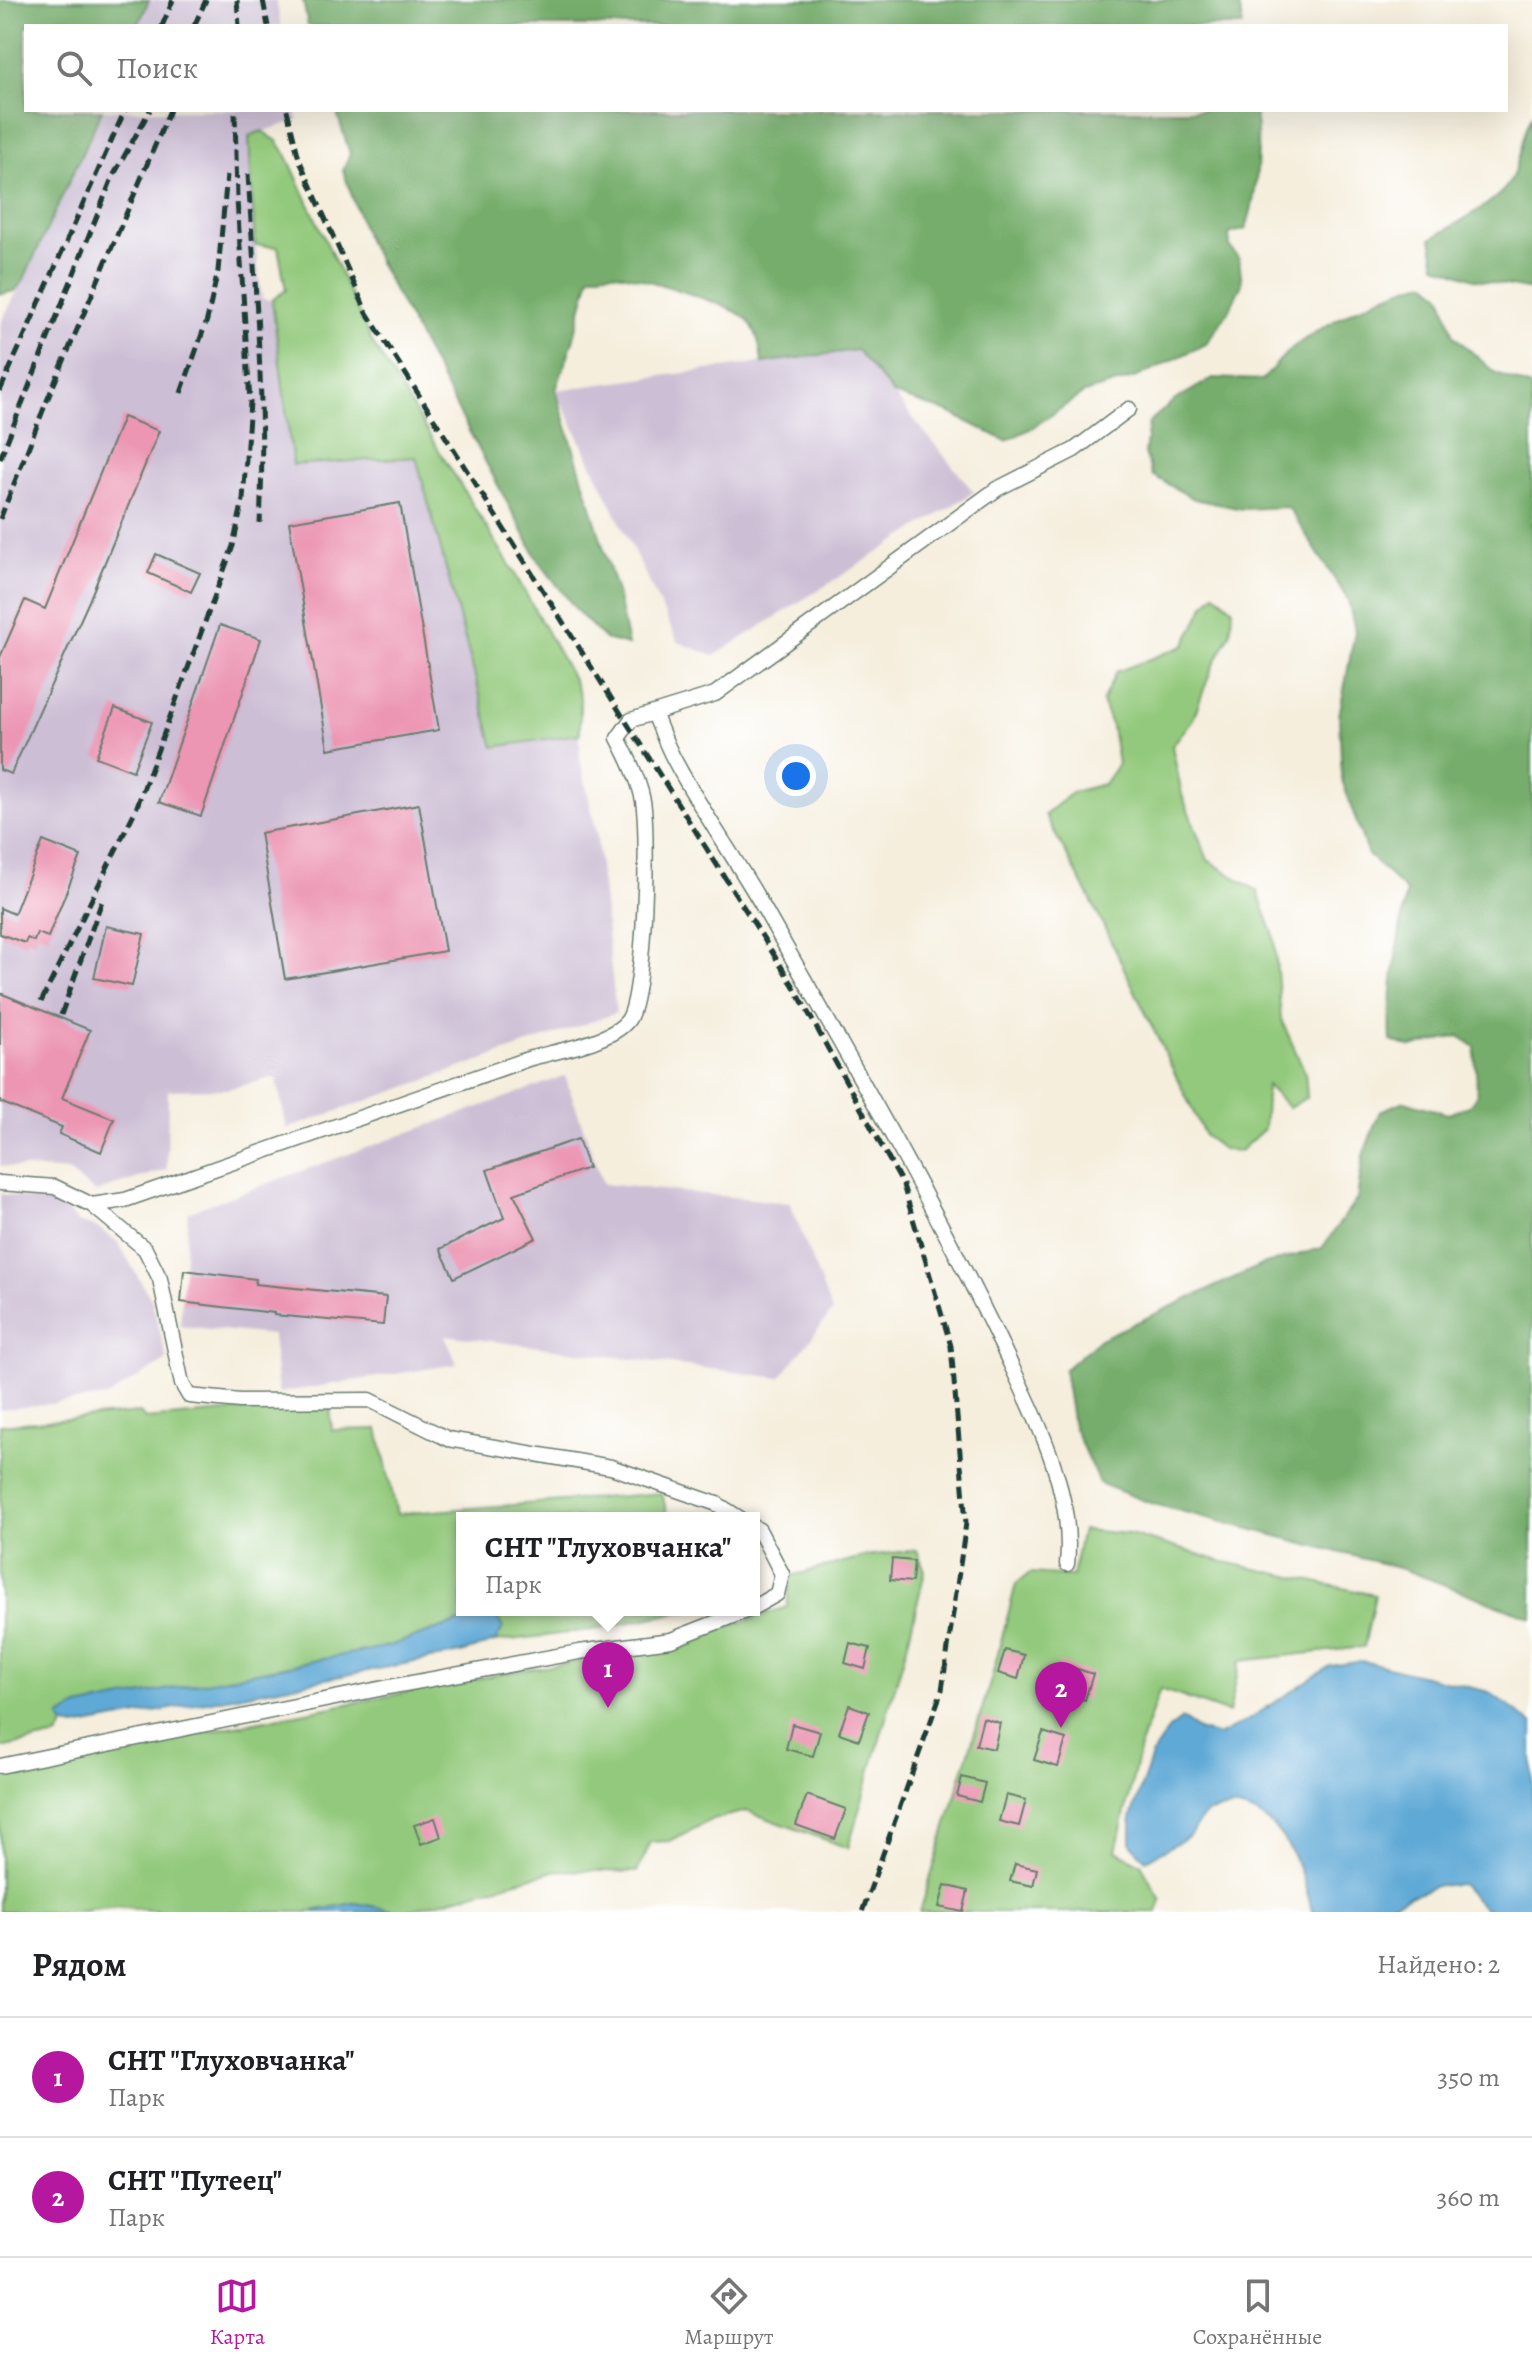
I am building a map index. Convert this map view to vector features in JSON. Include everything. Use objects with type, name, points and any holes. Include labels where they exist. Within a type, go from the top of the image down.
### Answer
[{"type":"street","points":[[92,1205],[125,1200],[531,1058],[599,1040],[627,1021],[637,991],[646,897],[643,801],[629,759],[618,738],[631,720],[715,694],[997,489],[1074,450],[1129,409]]},
{"type":"street","points":[[654,713],[675,762],[769,917],[899,1145],[975,1290],[1047,1449],[1066,1513],[1070,1539],[1067,1564]]},
{"type":"street","points":[[0,1183],[55,1187],[92,1205],[145,1249],[160,1279],[182,1384],[189,1396],[240,1401],[370,1400],[448,1439],[611,1467],[717,1504],[730,1512]]},
{"type":"street","points":[[760,1532],[782,1574],[777,1594],[760,1604]]},
{"type":"street","points":[[0,1766],[403,1684],[579,1652],[671,1640],[733,1616]]},
{"type":"shaded area","points":[[149,0],[276,0],[281,24],[139,24]]},
{"type":"shaded area","points":[[101,112],[296,112],[298,120],[249,136],[262,299],[272,300],[293,465],[416,457],[494,746],[580,734],[580,758],[596,830],[616,1013],[287,1129],[276,1077],[227,1089],[168,1090],[167,1169],[95,1192],[67,1171],[0,1166],[0,324]]},
{"type":"shaded area","points":[[857,350],[974,492],[714,656],[678,642],[556,390]]},
{"type":"shaded area","points":[[565,1076],[603,1184],[790,1203],[832,1312],[780,1378],[445,1335],[457,1364],[278,1393],[272,1335],[180,1326],[188,1212]]},
{"type":"shaded area","points":[[0,1194],[59,1203],[78,1222],[98,1228],[118,1242],[152,1301],[167,1360],[107,1397],[0,1410]]},
{"type":"green space","points":[[149,0],[139,24],[24,24],[24,112],[101,112],[23,281],[15,291],[0,294],[0,2]]},
{"type":"green space","points":[[303,0],[1238,0],[1243,24],[308,24]]},
{"type":"green space","points":[[337,112],[1255,112],[1257,170],[1246,229],[1229,234],[1230,247],[1239,259],[1242,284],[1228,312],[1206,344],[1137,377],[1084,393],[1032,428],[1006,441],[948,412],[893,394],[857,350],[762,363],[752,327],[735,312],[682,291],[626,275],[609,273],[590,276],[556,390],[617,593],[628,645],[605,639],[578,612],[538,560],[367,240],[343,170],[350,154]]},
{"type":"green space","points":[[1532,116],[1532,290],[1474,279],[1436,265],[1431,239],[1485,206],[1503,191],[1513,175]]},
{"type":"green space","points":[[262,131],[277,141],[287,156],[372,342],[511,567],[573,679],[580,697],[580,734],[494,747],[416,457],[293,465],[272,300],[286,290],[278,247],[255,245],[249,136]]},
{"type":"green space","points":[[1426,282],[1441,294],[1454,336],[1494,372],[1532,388],[1532,1618],[1403,1569],[1150,1503],[1099,1483],[1073,1426],[1064,1370],[1100,1339],[1262,1265],[1322,1248],[1357,1199],[1363,1156],[1380,1111],[1405,1101],[1448,1114],[1469,1106],[1477,1094],[1475,1047],[1459,1036],[1411,1047],[1391,1041],[1393,984],[1406,891],[1368,855],[1342,780],[1339,716],[1355,631],[1348,600],[1288,507],[1242,509],[1194,499],[1152,475],[1145,453],[1149,422],[1175,400],[1213,378],[1262,380],[1292,348],[1322,328],[1375,300]]},
{"type":"green space","points":[[1215,593],[1233,609],[1230,634],[1212,668],[1193,719],[1172,746],[1182,795],[1208,860],[1257,891],[1274,936],[1281,1019],[1305,1072],[1307,1097],[1289,1108],[1267,1085],[1264,1129],[1240,1151],[1224,1150],[1205,1136],[1091,900],[1045,815],[1073,792],[1104,784],[1118,764],[1112,727],[1102,702],[1116,672],[1184,646],[1205,605]]},
{"type":"green space","points":[[294,1406],[330,1406],[332,1430],[378,1429],[397,1514],[662,1493],[667,1512],[456,1512],[456,1616],[659,1616],[592,1630],[495,1642],[502,1628],[460,1622],[389,1646],[60,1717],[64,1725],[58,1736],[0,1748],[0,1425],[140,1413],[145,1419]]},
{"type":"green space","points":[[1082,1530],[1130,1534],[1220,1561],[1375,1595],[1364,1647],[1240,1661],[1229,1713],[1160,1689],[1141,1743],[1116,1851],[1141,1864],[1161,1900],[1157,1912],[920,1912],[991,1680],[1016,1584],[1030,1573],[1072,1576]]},
{"type":"green space","points":[[917,1550],[925,1571],[907,1646],[848,1848],[747,1811],[713,1819],[670,1841],[651,1842],[637,1872],[558,1870],[403,1912],[355,1903],[307,1912],[166,1912],[118,1906],[65,1912],[0,1912],[0,1772],[506,1673],[660,1649],[787,1607],[791,1576],[866,1556]]},
{"type":"water","points":[[497,1617],[503,1628],[495,1642],[461,1653],[76,1727],[64,1725],[60,1717],[78,1707],[389,1646],[460,1622]]},
{"type":"water","points":[[1363,1661],[1489,1692],[1532,1723],[1532,1912],[1487,1912],[1461,1884],[1435,1886],[1370,1912],[1312,1912],[1297,1863],[1279,1833],[1267,1821],[1237,1808],[1206,1813],[1189,1836],[1146,1860],[1131,1844],[1131,1817],[1153,1753],[1169,1729],[1182,1719],[1198,1730],[1218,1736],[1245,1722],[1330,1666]]},
{"type":"water","points":[[355,1903],[403,1912],[307,1912]]},
{"type":"building","points":[[123,417],[159,431],[89,601],[11,774],[0,770],[0,657],[25,600],[45,609]]},
{"type":"building","points":[[400,503],[439,730],[328,749],[289,522]]},
{"type":"building","points":[[156,554],[200,573],[191,592],[148,573]]},
{"type":"building","points":[[220,625],[261,639],[201,816],[159,802]]},
{"type":"building","points":[[115,708],[152,722],[133,771],[96,757]]},
{"type":"building","points":[[419,804],[445,951],[285,979],[260,833]]},
{"type":"building","points":[[43,841],[81,856],[48,937],[37,933],[34,941],[27,938],[25,943],[0,934],[0,908],[14,914]]},
{"type":"building","points":[[106,926],[144,934],[132,986],[94,978]]},
{"type":"building","points":[[0,993],[90,1030],[62,1098],[114,1119],[101,1152],[59,1134],[62,1127],[0,1102]]},
{"type":"building","points":[[578,1139],[588,1168],[514,1194],[536,1238],[454,1278],[440,1249],[504,1218],[487,1170]]},
{"type":"building","points":[[184,1270],[256,1279],[255,1284],[386,1297],[383,1325],[181,1302]]},
{"type":"building","points":[[892,1559],[914,1561],[912,1582],[890,1580]]},
{"type":"building","points":[[850,1643],[870,1648],[865,1669],[845,1663]]},
{"type":"building","points":[[1005,1650],[1024,1655],[1018,1679],[998,1673]]},
{"type":"building","points":[[1059,1663],[1093,1674],[1085,1700],[1051,1689]]},
{"type":"building","points":[[849,1705],[869,1712],[859,1740],[839,1733]]},
{"type":"building","points":[[983,1718],[1000,1723],[994,1749],[976,1745]]},
{"type":"building","points":[[792,1724],[820,1732],[813,1756],[786,1749]]},
{"type":"building","points":[[1043,1732],[1066,1739],[1058,1767],[1034,1760]]},
{"type":"building","points":[[962,1777],[985,1783],[980,1802],[957,1796]]},
{"type":"building","points":[[807,1795],[846,1809],[835,1839],[796,1825]]},
{"type":"building","points":[[1006,1795],[1026,1800],[1019,1826],[999,1821]]},
{"type":"building","points":[[435,1818],[441,1837],[421,1844],[414,1825]]},
{"type":"building","points":[[1015,1864],[1037,1869],[1033,1886],[1010,1881]]},
{"type":"building","points":[[945,1885],[968,1891],[963,1912],[939,1907]]},
{"type":"railway","points":[[163,24],[173,0]]},
{"type":"railway","points":[[195,24],[206,0]]},
{"type":"railway","points":[[237,0],[239,24]]},
{"type":"railway","points":[[263,0],[268,24]]},
{"type":"railway","points":[[0,391],[124,112]]},
{"type":"railway","points":[[0,459],[112,178],[149,112]]},
{"type":"railway","points":[[0,519],[169,112]]},
{"type":"railway","points":[[41,1002],[136,809],[233,546],[243,500],[250,402],[237,200],[235,112]]},
{"type":"railway","points":[[287,112],[299,159],[367,313],[793,985],[903,1185],[951,1346],[966,1523],[942,1690],[862,1912]]},
{"type":"railway","points":[[248,174],[261,392],[260,523]]},
{"type":"railway","points":[[181,393],[207,320],[218,271],[227,175]]},
{"type":"railway","points":[[61,1015],[103,898]]},
{"type":"place","name":"СНТ \"Глуховчанка\"","points":[[608,1708]]},
{"type":"place","name":"СНТ \"Путеец\"","points":[[1061,1728]]}]
